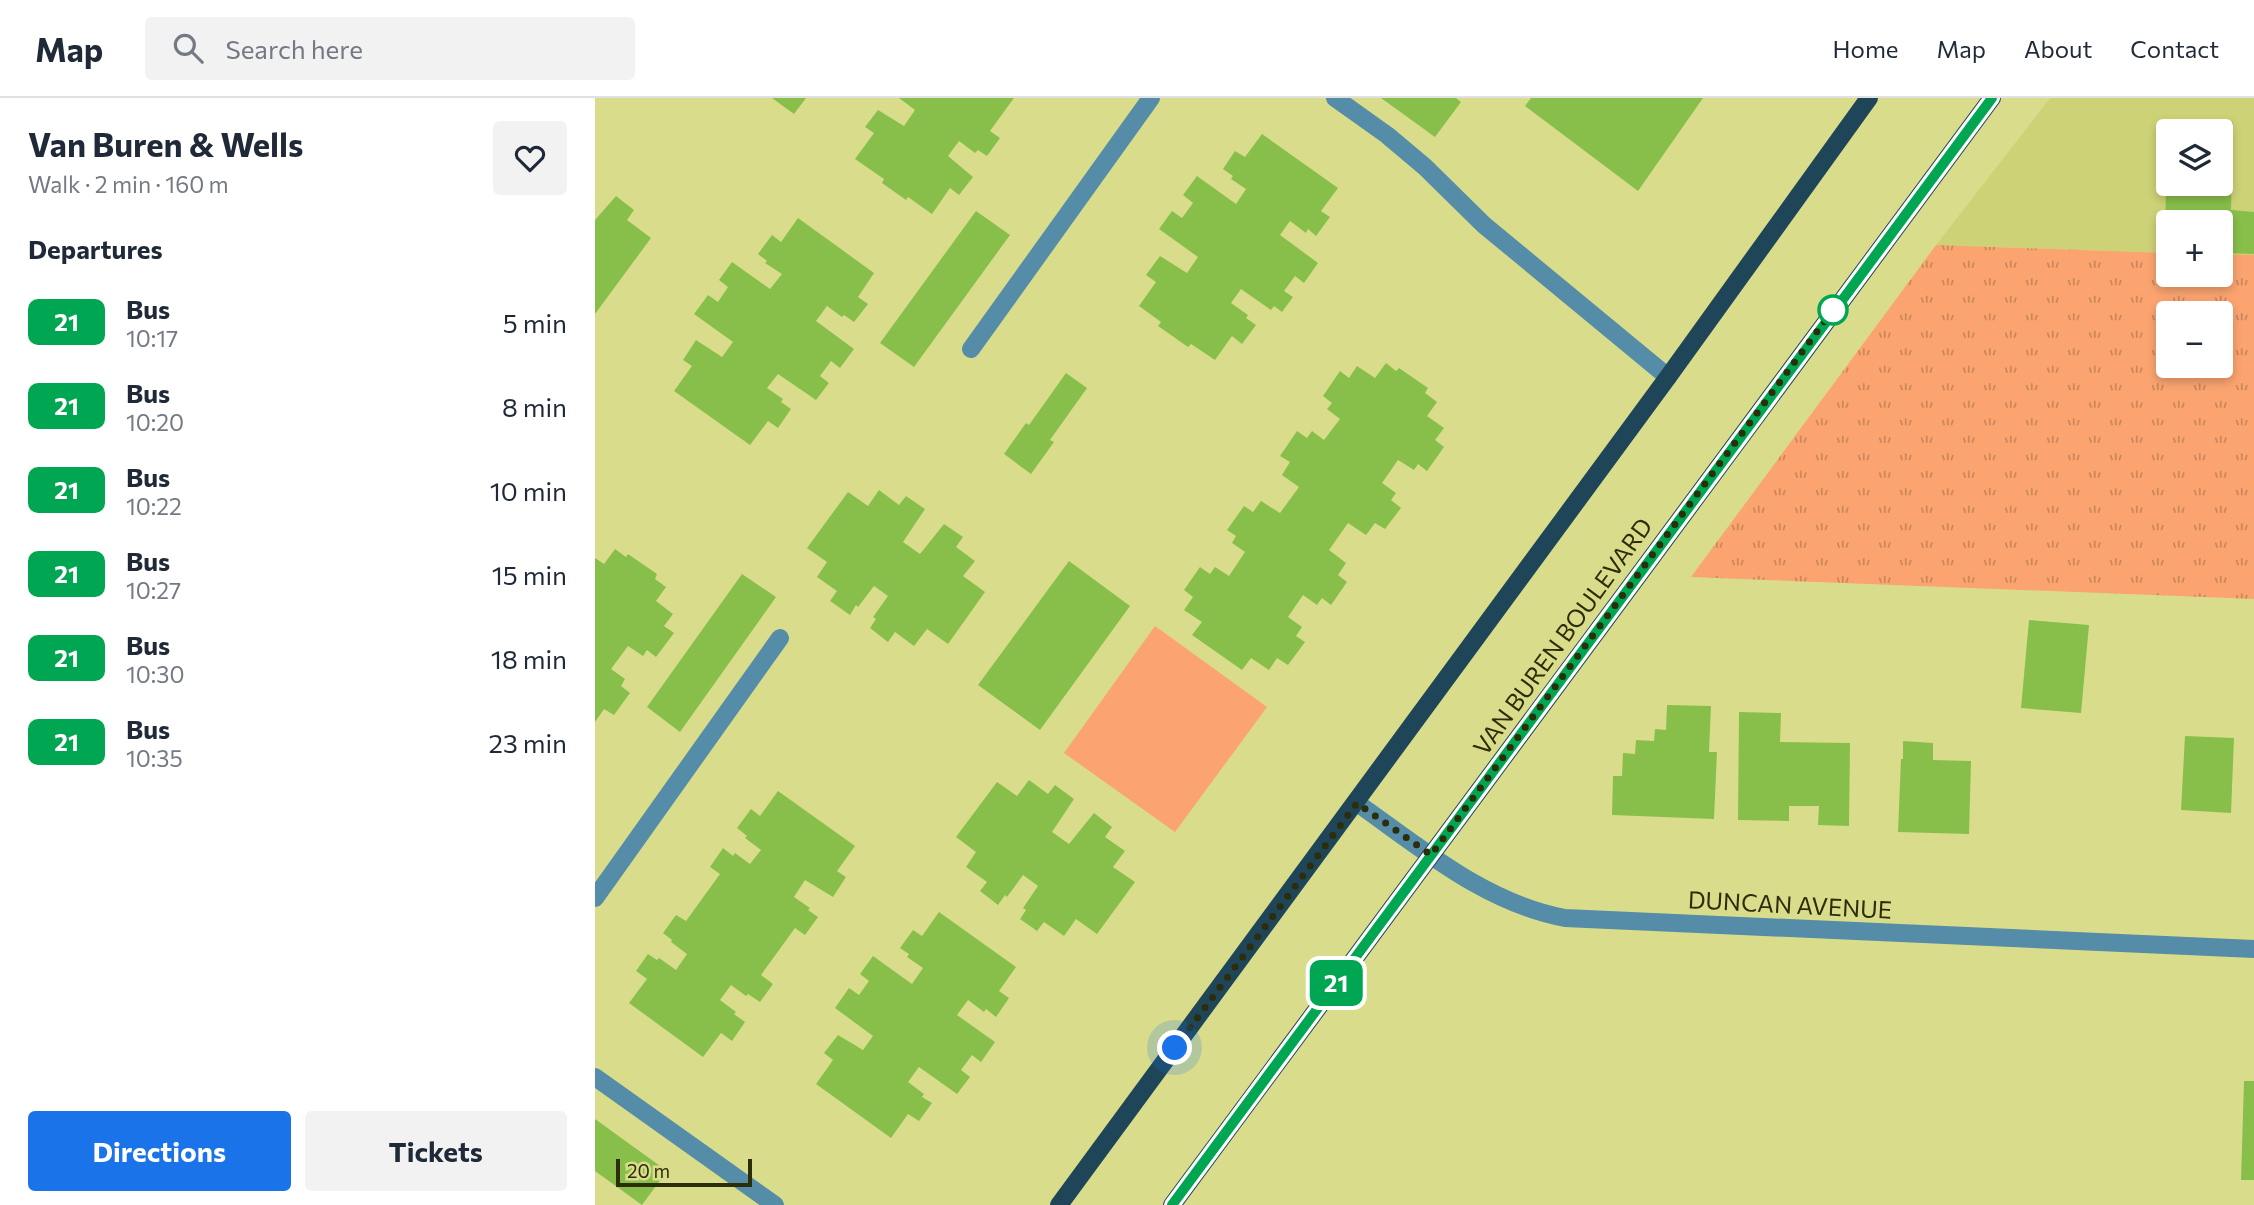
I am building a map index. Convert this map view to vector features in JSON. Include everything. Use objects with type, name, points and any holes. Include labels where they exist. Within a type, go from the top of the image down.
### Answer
[{"type":"main road","points":[[1059,1205],[1357,803],[1869,98]]},
{"type":"main road","name":"VAN BUREN BOULEVARD","points":[[1172,1205],[1992,98]]},
{"type":"street","points":[[971,349],[1151,98]]},
{"type":"street","points":[[1335,98],[1387,135],[1425,167],[1484,225],[1668,377]]},
{"type":"street","points":[[595,898],[780,638]]},
{"type":"street","name":"DUNCAN AVENUE","points":[[1357,803],[1431,855],[1510,902],[1539,914],[1565,918],[2254,950]]},
{"type":"street","points":[[595,1077],[775,1205]]},
{"type":"shaded area","points":[[2050,98],[2254,98],[2254,255],[2233,254],[2233,210],[2156,210],[2156,253],[1936,245]]},
{"type":"green space","points":[[1936,245],[2156,253],[2156,287],[2233,287],[2233,254],[2254,255],[2254,599],[1691,577]]},
{"type":"green space","points":[[1155,626],[1267,707],[1175,832],[1064,753]]},
{"type":"building","points":[[772,98],[806,98],[794,114]]},
{"type":"building","points":[[899,98],[1014,98],[990,131],[1000,138],[987,156],[978,150],[975,153],[959,141],[948,156],[973,177],[959,195],[950,188],[932,214],[882,183],[884,179],[855,159],[874,133],[865,127],[878,110],[904,126],[915,110]]},
{"type":"building","points":[[1381,98],[1456,98],[1461,102],[1435,137]]},
{"type":"building","points":[[1531,98],[1703,98],[1638,191],[1525,106]]},
{"type":"building","points":[[1262,134],[1338,188],[1321,211],[1330,217],[1316,236],[1308,229],[1306,233],[1290,221],[1280,235],[1318,263],[1304,283],[1295,276],[1284,291],[1293,297],[1282,312],[1274,306],[1271,310],[1241,289],[1231,303],[1248,315],[1246,318],[1256,325],[1242,344],[1232,336],[1215,360],[1191,344],[1188,347],[1158,326],[1161,322],[1139,306],[1156,282],[1146,275],[1160,256],[1187,273],[1198,257],[1159,229],[1172,211],[1182,218],[1193,203],[1183,195],[1197,176],[1236,204],[1246,189],[1231,179],[1233,176],[1223,169],[1235,151],[1245,157]]},
{"type":"building","points":[[616,196],[634,210],[627,220],[651,238],[595,314],[595,220]]},
{"type":"building","points":[[2166,196],[2231,196],[2231,210],[2166,210]]},
{"type":"building","points":[[2233,210],[2254,212],[2254,254],[2233,253]]},
{"type":"building","points":[[976,211],[1010,235],[914,367],[880,343]]},
{"type":"building","points":[[798,218],[874,273],[858,297],[868,304],[854,322],[827,306],[816,321],[854,349],[840,368],[831,361],[820,376],[829,383],[816,400],[778,374],[767,388],[783,399],[781,402],[791,409],[778,428],[768,421],[750,445],[674,391],[692,366],[683,360],[696,340],[722,357],[733,342],[694,314],[708,295],[718,302],[728,287],[719,280],[732,262],[770,289],[782,274],[765,263],[767,261],[758,254],[772,235],[781,242]]},
{"type":"building","points":[[1386,363],[1396,371],[1399,368],[1428,388],[1425,393],[1437,402],[1427,416],[1444,428],[1435,440],[1444,447],[1427,471],[1418,464],[1414,470],[1398,460],[1382,483],[1396,493],[1391,500],[1401,508],[1385,529],[1375,523],[1366,535],[1348,523],[1329,550],[1346,563],[1338,575],[1347,582],[1331,605],[1322,598],[1317,605],[1303,595],[1288,617],[1302,627],[1296,636],[1305,642],[1288,665],[1277,658],[1269,670],[1251,658],[1242,670],[1192,635],[1202,622],[1184,610],[1193,597],[1184,590],[1200,567],[1210,574],[1215,567],[1229,576],[1245,552],[1232,543],[1236,536],[1227,530],[1244,506],[1253,512],[1261,501],[1280,513],[1299,487],[1282,475],[1290,462],[1280,456],[1297,431],[1307,438],[1312,431],[1324,440],[1340,419],[1327,409],[1332,403],[1323,396],[1340,371],[1349,378],[1357,366],[1375,378]]},
{"type":"building","points":[[1066,373],[1087,388],[1050,440],[1054,442],[1031,474],[1004,454],[1026,423],[1029,425]]},
{"type":"building","points":[[879,490],[899,505],[906,496],[925,509],[903,542],[920,554],[944,524],[963,537],[956,547],[975,561],[963,576],[985,592],[948,644],[927,629],[914,646],[895,632],[888,642],[870,628],[876,619],[873,617],[888,596],[874,586],[850,615],[830,601],[837,591],[817,577],[827,562],[807,548],[848,492],[868,506]]},
{"type":"building","points":[[615,549],[626,557],[628,554],[657,574],[655,579],[666,587],[656,601],[673,614],[664,626],[674,633],[656,657],[647,650],[643,656],[628,646],[611,669],[625,679],[621,686],[630,693],[614,715],[604,709],[595,722],[595,558],[604,564]]},
{"type":"building","points":[[1069,561],[1130,606],[1040,730],[978,685]]},
{"type":"building","points":[[742,574],[776,597],[680,732],[647,707]]},
{"type":"building","points":[[2029,620],[2089,625],[2081,713],[2021,708]]},
{"type":"building","points":[[1667,705],[1711,706],[1709,752],[1717,752],[1714,819],[1612,815],[1613,776],[1622,776],[1623,753],[1635,754],[1636,740],[1654,741],[1655,729],[1666,730]]},
{"type":"building","points":[[1739,712],[1781,713],[1780,742],[1850,743],[1849,826],[1818,825],[1819,806],[1789,806],[1789,821],[1738,820]]},
{"type":"building","points":[[2185,736],[2234,738],[2231,813],[2181,810]]},
{"type":"building","points":[[1903,741],[1933,743],[1933,760],[1971,761],[1969,834],[1898,832]]},
{"type":"building","points":[[1029,780],[1048,794],[1055,785],[1074,799],[1052,832],[1069,844],[1094,813],[1112,827],[1105,837],[1125,851],[1113,867],[1135,882],[1097,934],[1076,919],[1064,936],[1044,922],[1037,931],[1020,919],[1026,910],[1023,908],[1038,886],[1023,875],[998,905],[980,891],[987,882],[966,867],[976,852],[956,837],[997,782],[1017,796]]},
{"type":"building","points":[[778,791],[855,846],[837,871],[846,877],[833,897],[805,880],[794,897],[818,917],[805,935],[795,928],[761,975],[773,984],[760,1002],[731,985],[720,1000],[745,1022],[732,1041],[721,1033],[703,1057],[629,1003],[647,979],[636,971],[648,954],[676,970],[687,954],[663,933],[676,915],[686,921],[720,874],[710,867],[723,848],[750,864],[761,850],[737,828],[751,809],[760,816]]},
{"type":"building","points":[[939,912],[1016,967],[999,991],[1009,998],[996,1017],[968,1000],[957,1015],[995,1042],[981,1062],[972,1055],[961,1070],[970,1077],[957,1094],[919,1067],[908,1082],[932,1103],[919,1121],[908,1114],[891,1138],[816,1084],[833,1060],[824,1053],[838,1035],[863,1050],[873,1036],[835,1008],[849,988],[859,995],[869,981],[860,974],[873,956],[912,984],[923,968],[907,957],[909,954],[900,948],[913,930],[922,936]]},
{"type":"building","points":[[2244,1081],[2254,1081],[2254,1180],[2241,1180]]},
{"type":"building","points":[[595,1119],[667,1171],[642,1205],[595,1171]]},
{"type":"bus line","name":"21","points":[[1172,1205],[1992,98]]},
{"type":"route","points":[[1175,1048],[1357,803],[1431,855],[1833,310]]}]
